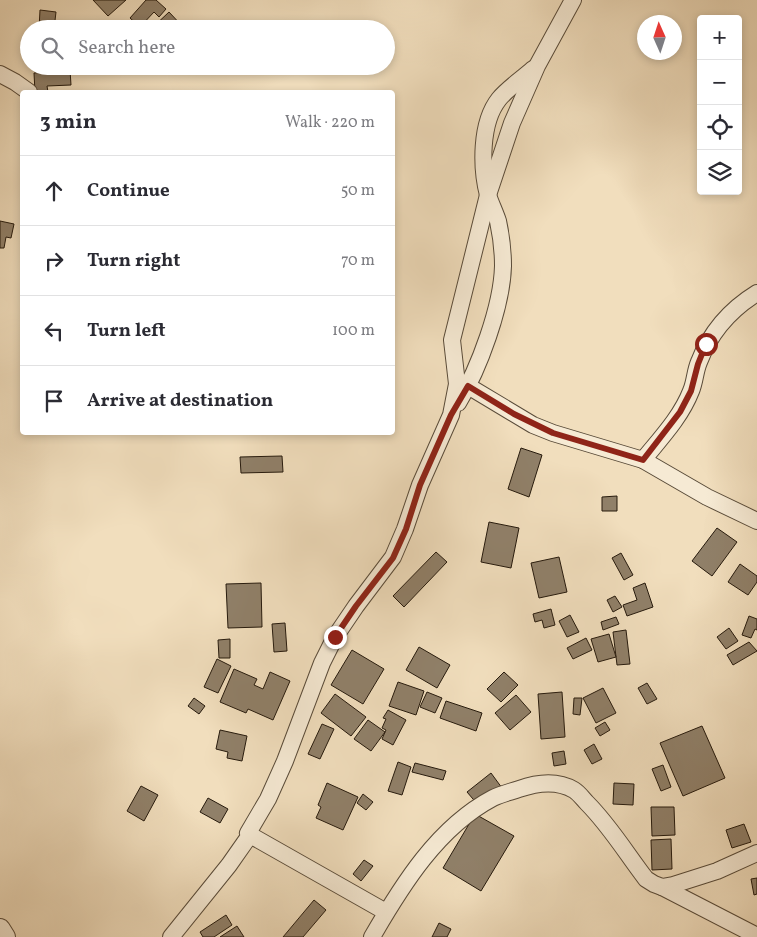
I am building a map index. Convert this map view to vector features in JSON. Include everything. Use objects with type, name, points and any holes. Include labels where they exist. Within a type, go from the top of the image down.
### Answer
[{"type":"street","points":[[451,415],[458,384],[452,340],[488,195],[512,122],[537,66],[574,0]]},
{"type":"street","points":[[171,937],[229,865],[250,835],[248,832],[268,799],[285,761],[322,663],[335,637],[393,558],[406,529],[420,485],[451,415],[468,386],[480,357],[500,291],[503,267],[497,220],[488,195],[483,145],[488,121],[498,100],[537,66]]},
{"type":"street","points":[[0,74],[26,90]]},
{"type":"street","points":[[643,460],[680,412],[691,391],[698,364],[706,344],[722,323],[743,302],[757,293]]},
{"type":"street","points":[[468,386],[514,414],[546,430],[643,460],[707,497],[757,520]]},
{"type":"street","points":[[372,937],[386,912],[417,868],[443,836],[472,812],[494,798],[532,784],[557,784],[574,790],[602,818],[646,879],[757,936]]},
{"type":"street","points":[[250,835],[386,912]]},
{"type":"street","points":[[662,887],[717,871],[757,854]]},
{"type":"building","points":[[93,0],[126,0],[108,16]]},
{"type":"building","points":[[146,0],[156,0],[166,9],[159,17],[154,12],[147,20],[132,20],[130,18]]},
{"type":"building","points":[[40,10],[56,12],[55,20],[39,20]]},
{"type":"building","points":[[169,12],[176,20],[161,20]]},
{"type":"building","points":[[34,75],[70,75],[71,85],[47,86],[48,90],[35,90]]},
{"type":"building","points":[[0,221],[14,224],[11,238],[6,237],[4,248],[0,248]]},
{"type":"building","points":[[521,448],[542,455],[529,497],[508,489]]},
{"type":"building","points":[[282,456],[283,472],[241,473],[240,457]]},
{"type":"building","points":[[617,496],[617,511],[602,511],[602,497]]},
{"type":"building","points":[[489,522],[519,528],[511,568],[481,562]]},
{"type":"building","points":[[717,528],[737,542],[712,576],[692,561]]},
{"type":"building","points":[[436,552],[447,562],[404,607],[393,596]]},
{"type":"building","points":[[621,553],[633,575],[624,580],[612,558]]},
{"type":"building","points":[[559,557],[567,592],[539,598],[531,563]]},
{"type":"building","points":[[740,564],[757,576],[757,582],[748,595],[728,582]]},
{"type":"building","points":[[261,583],[262,627],[228,628],[226,584]]},
{"type":"building","points":[[645,583],[653,607],[627,616],[623,605],[637,600],[633,588]]},
{"type":"building","points":[[615,596],[622,607],[613,612],[607,600]]},
{"type":"building","points":[[551,609],[555,625],[544,628],[542,620],[535,622],[533,614]]},
{"type":"building","points":[[570,615],[579,632],[567,637],[559,621]]},
{"type":"building","points":[[749,616],[757,619],[757,630],[755,629],[751,638],[742,635]]},
{"type":"building","points":[[616,617],[619,624],[603,630],[601,622]]},
{"type":"building","points":[[285,623],[287,651],[274,652],[272,624]]},
{"type":"building","points":[[729,628],[738,641],[726,649],[717,637]]},
{"type":"building","points":[[626,630],[630,664],[617,665],[613,632]]},
{"type":"building","points":[[609,634],[616,657],[598,662],[591,639]]},
{"type":"building","points":[[586,638],[592,650],[573,659],[567,648]]},
{"type":"building","points":[[230,639],[230,658],[219,658],[218,640]]},
{"type":"building","points":[[749,642],[757,651],[733,665],[727,655]]},
{"type":"building","points":[[419,647],[450,665],[437,688],[406,670]]},
{"type":"building","points":[[352,650],[384,669],[363,704],[331,685]]},
{"type":"building","points":[[217,659],[231,666],[218,693],[204,687]]},
{"type":"building","points":[[234,669],[257,679],[254,685],[263,689],[270,672],[290,681],[273,720],[248,709],[246,713],[220,702]]},
{"type":"building","points":[[504,672],[518,685],[501,702],[487,689]]},
{"type":"building","points":[[398,682],[424,691],[416,715],[389,706]]},
{"type":"building","points":[[647,683],[657,699],[647,704],[638,688]]},
{"type":"building","points":[[603,688],[616,713],[596,723],[583,698]]},
{"type":"building","points":[[427,692],[442,698],[435,713],[420,707]]},
{"type":"building","points":[[562,692],[565,737],[541,739],[538,694]]},
{"type":"building","points":[[335,694],[366,717],[351,736],[321,713]]},
{"type":"building","points":[[516,695],[531,712],[510,730],[495,713]]},
{"type":"building","points":[[194,698],[205,706],[199,714],[188,706]]},
{"type":"building","points":[[574,698],[582,698],[580,715],[573,714]]},
{"type":"building","points":[[446,701],[482,713],[476,731],[440,718]]},
{"type":"building","points":[[388,710],[406,720],[393,745],[382,739],[386,730],[382,728],[386,719],[383,718]]},
{"type":"building","points":[[368,720],[385,732],[371,751],[354,739]]},
{"type":"building","points":[[605,722],[610,730],[600,736],[595,728]]},
{"type":"building","points":[[322,724],[334,729],[320,759],[308,754]]},
{"type":"building","points":[[702,726],[725,778],[683,796],[660,743]]},
{"type":"building","points":[[220,730],[247,736],[242,761],[227,758],[228,752],[216,749]]},
{"type":"building","points":[[594,744],[602,759],[592,764],[584,750]]},
{"type":"building","points":[[564,751],[566,764],[554,766],[552,753]]},
{"type":"building","points":[[398,762],[411,767],[402,795],[388,791]]},
{"type":"building","points":[[415,763],[446,771],[443,780],[412,772]]},
{"type":"building","points":[[663,765],[671,787],[661,791],[652,769]]},
{"type":"building","points":[[491,773],[502,788],[479,806],[467,792]]},
{"type":"building","points":[[327,783],[358,797],[343,830],[316,818],[321,807],[318,805]]},
{"type":"building","points":[[614,783],[634,784],[633,805],[613,804]]},
{"type":"building","points":[[141,786],[158,795],[144,821],[127,811]]},
{"type":"building","points":[[363,794],[373,802],[366,810],[357,803]]},
{"type":"building","points":[[208,798],[228,809],[220,823],[200,812]]},
{"type":"building","points":[[651,807],[674,807],[675,835],[652,836]]},
{"type":"building","points":[[475,814],[514,836],[481,891],[443,868]]},
{"type":"building","points":[[744,824],[751,842],[732,848],[726,830]]},
{"type":"building","points":[[671,839],[672,869],[652,870],[651,840]]},
{"type":"building","points":[[364,860],[373,866],[361,881],[353,874]]},
{"type":"building","points":[[757,878],[757,894],[754,895],[751,879]]},
{"type":"building","points":[[314,900],[326,910],[303,937],[283,937]]},
{"type":"building","points":[[226,915],[232,925],[214,937],[203,937],[200,932]]},
{"type":"building","points":[[439,923],[451,929],[447,937],[432,937]]},
{"type":"building","points":[[237,926],[244,937],[220,937]]},
{"type":"route","points":[[335,637],[393,558],[406,529],[420,485],[451,415],[468,386],[514,414],[553,433],[643,460],[680,412],[691,391],[698,364],[706,344]]}]
